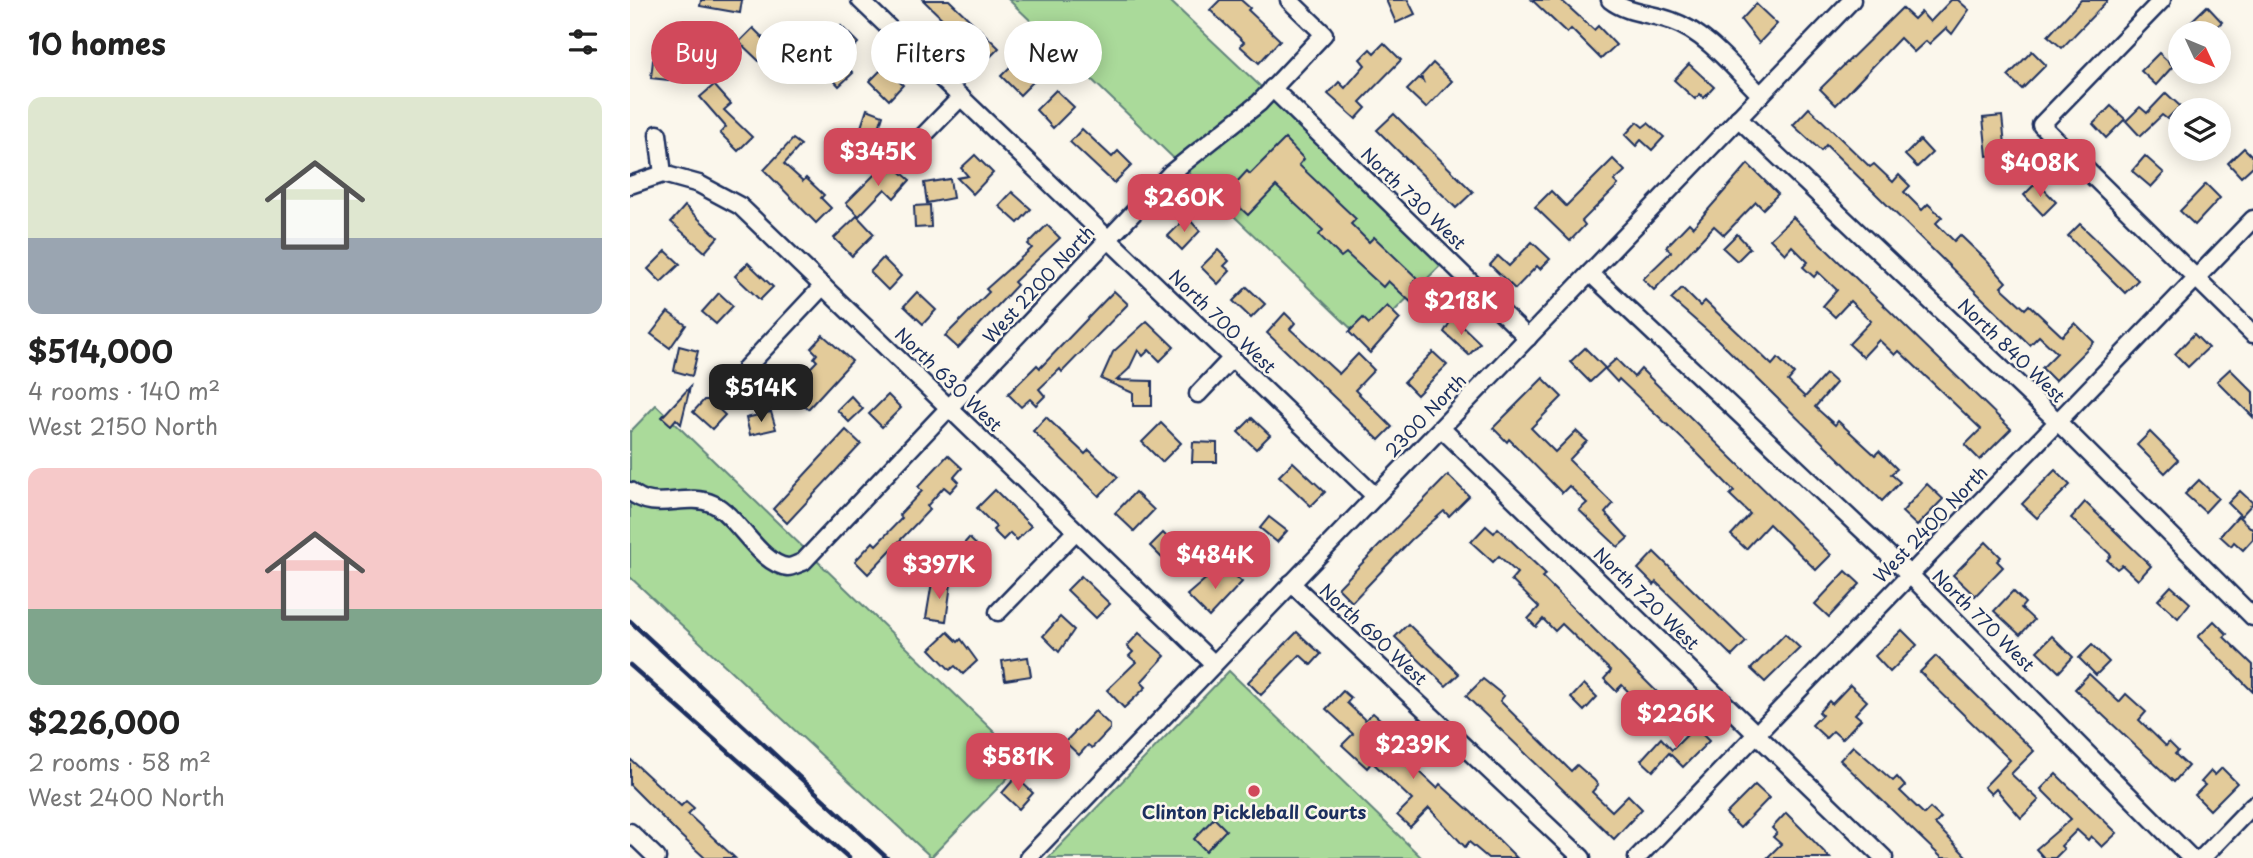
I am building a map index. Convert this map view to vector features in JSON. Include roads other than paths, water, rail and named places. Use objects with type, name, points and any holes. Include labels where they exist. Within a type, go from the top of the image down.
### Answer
[{"type":"street","name":"North 700 West","points":[[860,0],[1375,496]]},
{"type":"street","name":"West 2200 North","points":[[630,491],[637,498],[657,504],[691,498],[715,504],[771,560],[788,567],[803,562],[1171,173],[1272,88],[1324,34],[1289,0]]},
{"type":"street","points":[[1610,0],[1639,13],[1673,21],[1699,37],[1761,95]]},
{"type":"street","name":"2300 North","points":[[1028,858],[1852,0]]},
{"type":"street","points":[[2162,0],[2041,125],[2253,334]]},
{"type":"street","name":"North 730 West","points":[[1272,88],[1528,338]]},
{"type":"street","points":[[923,136],[961,97]]},
{"type":"street","name":"North 840 West","points":[[1738,118],[2058,422],[2253,617]]},
{"type":"street","points":[[630,185],[663,174],[658,134]]},
{"type":"street","name":"North 630 West","points":[[663,174],[699,184],[740,206],[1214,664]]},
{"type":"street","name":"West 2400 North","points":[[1637,858],[2253,219]]},
{"type":"street","name":"North 770 West","points":[[1590,273],[1910,575],[2192,858]]},
{"type":"street","points":[[746,368],[823,286]]},
{"type":"street","points":[[1198,394],[1232,358]]},
{"type":"street","name":"North 720 West","points":[[1441,428],[1884,858]]},
{"type":"street","points":[[998,612],[1076,531]]},
{"type":"street","name":"North 690 West","points":[[1292,583],[1582,858]]},
{"type":"street","points":[[2202,858],[2253,805]]},
{"type":"street","points":[[630,832],[657,858]]},
{"type":"railway","points":[[630,621],[887,858]]},
{"type":"railway","points":[[630,665],[849,858]]},
{"type":"place","name":"Clinton Pickleball Courts","points":[[1254,791]]}]
